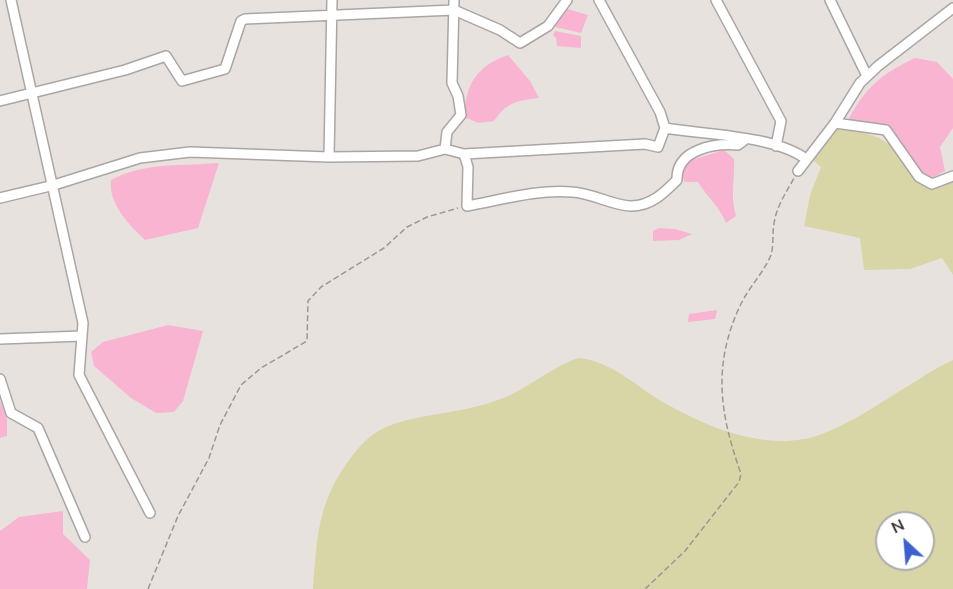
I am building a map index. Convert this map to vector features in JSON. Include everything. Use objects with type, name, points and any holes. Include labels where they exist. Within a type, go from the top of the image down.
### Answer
[{"type":"street","points":[[11,0],[83,323],[79,375],[150,513]]},
{"type":"street","points":[[329,157],[332,0]]},
{"type":"street","points":[[0,101],[125,70],[166,56],[182,81],[225,69],[241,21],[245,19],[332,17],[454,5],[520,43],[548,26],[567,0]]},
{"type":"street","points":[[0,198],[52,186],[140,158],[190,152],[329,157],[418,156],[445,149],[464,154],[645,144],[658,147],[665,128],[660,112],[599,0]]},
{"type":"street","points":[[716,0],[782,121],[776,146]]},
{"type":"street","points":[[830,0],[867,76]]},
{"type":"street","points":[[445,149],[447,132],[461,115],[458,96],[452,83],[454,5]]},
{"type":"street","points":[[798,171],[867,76],[953,9]]},
{"type":"street","points":[[835,123],[886,130],[919,177],[932,184],[953,176]]},
{"type":"street","points":[[665,128],[746,138],[776,146],[806,159]]},
{"type":"street","points":[[464,154],[468,167],[467,206],[547,192],[572,192],[592,194],[630,206],[656,200],[677,180],[677,171],[688,156],[722,144],[738,145],[746,138]]},
{"type":"street","points":[[0,339],[82,336]]},
{"type":"street","points":[[0,379],[11,413],[38,428],[85,537]]},
{"type":"path","points":[[645,589],[685,551],[739,482],[741,474],[723,415],[722,372],[728,339],[741,304],[764,271],[772,252],[777,209],[798,171]]},
{"type":"path","points":[[148,589],[178,516],[209,458],[220,425],[240,385],[261,368],[307,341],[308,301],[314,294],[384,248],[408,227],[427,217],[467,206]]},
{"type":"shaded area","points":[[564,8],[588,15],[581,33],[551,26]]},
{"type":"shaded area","points":[[555,31],[581,36],[581,48],[557,46],[553,35]]},
{"type":"shaded area","points":[[508,55],[530,81],[539,98],[524,100],[508,106],[494,121],[478,123],[465,117],[467,95],[475,78],[488,64]]},
{"type":"shaded area","points":[[915,58],[937,62],[953,79],[953,128],[940,147],[945,171],[932,178],[918,173],[887,127],[848,120],[868,90],[883,76]]},
{"type":"shaded area","points":[[836,129],[867,134],[886,142],[920,181],[953,179],[953,275],[942,258],[910,269],[864,270],[860,238],[804,226],[810,195],[821,167],[813,160]]},
{"type":"shaded area","points":[[724,150],[734,159],[733,194],[736,216],[726,223],[698,182],[685,182],[681,175],[685,162]]},
{"type":"shaded area","points":[[219,163],[198,228],[145,240],[126,220],[113,197],[111,180],[124,174],[164,166]]},
{"type":"shaded area","points":[[659,228],[675,229],[692,234],[679,240],[653,241],[653,231]]},
{"type":"shaded area","points":[[717,310],[715,319],[688,322],[689,314]]},
{"type":"shaded area","points":[[168,325],[203,331],[183,401],[174,412],[156,413],[131,398],[94,366],[91,352],[103,342]]},
{"type":"shaded area","points":[[578,358],[591,360],[615,370],[670,406],[705,423],[744,436],[783,441],[822,434],[842,425],[953,360],[953,589],[313,589],[318,535],[326,503],[341,472],[369,438],[385,427],[404,421],[471,408],[498,400],[519,391]]},
{"type":"shaded area","points":[[0,401],[7,418],[7,436],[0,438]]},
{"type":"shaded area","points":[[63,511],[63,534],[90,560],[87,589],[0,589],[0,531],[19,517]]}]
